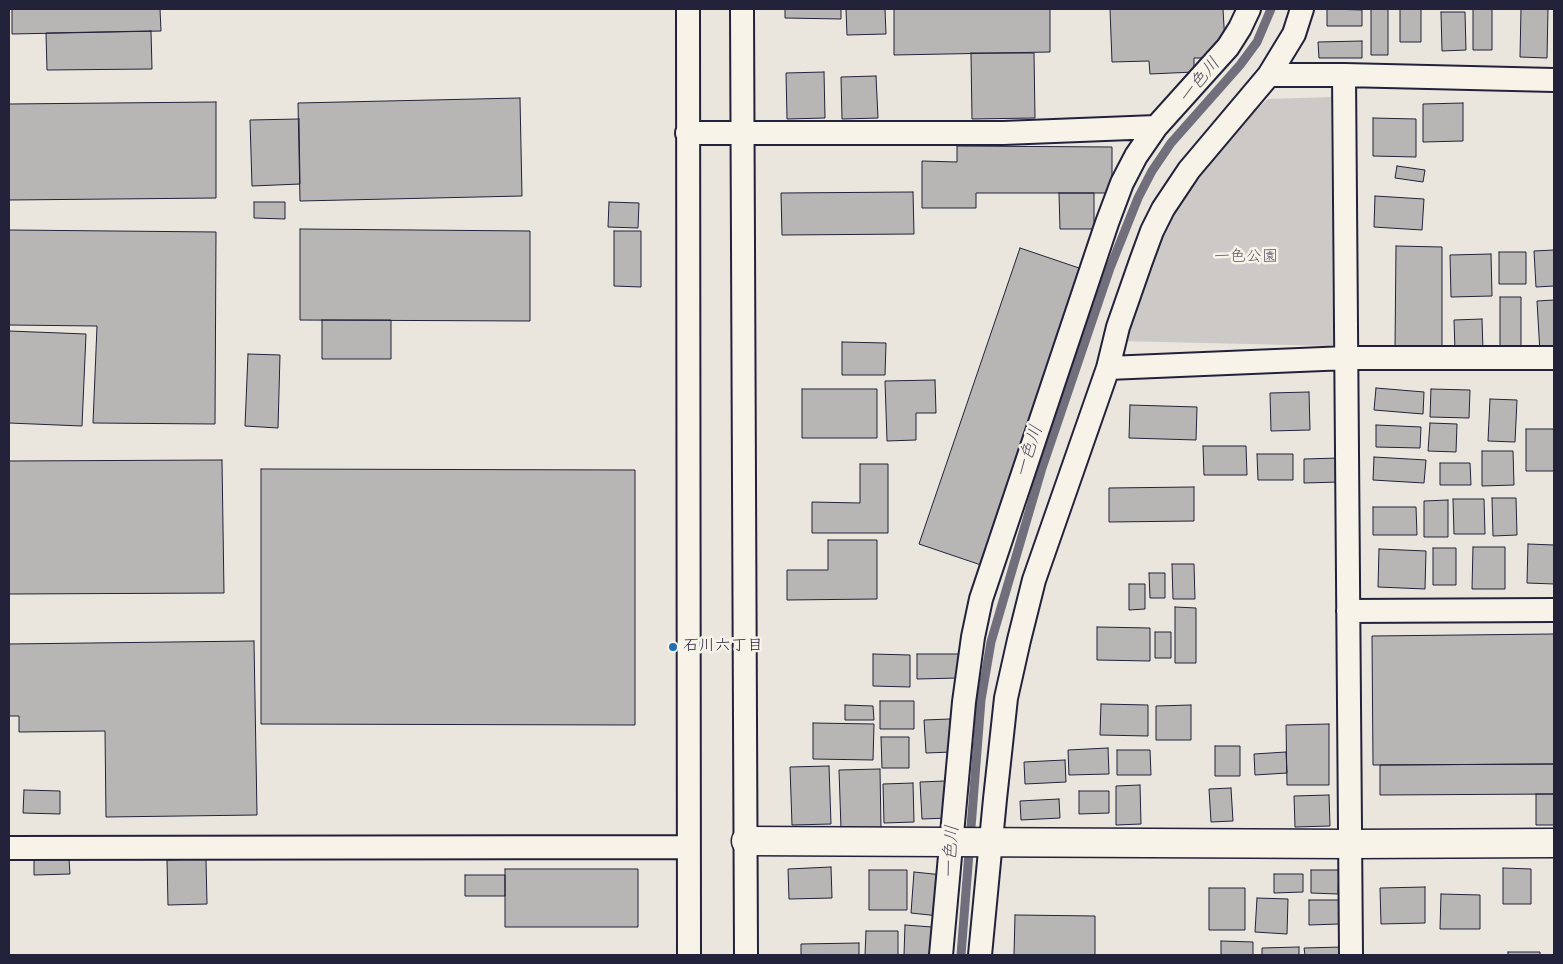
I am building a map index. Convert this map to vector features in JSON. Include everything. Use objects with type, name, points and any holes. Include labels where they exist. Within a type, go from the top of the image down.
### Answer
[{"type":"street","points":[[688,9],[689,955]]},
{"type":"street","points":[[742,9],[741,134],[746,955]]},
{"type":"street","points":[[980,955],[964,702],[973,638],[982,599],[1107,223],[1126,176],[1136,156],[1156,127],[1228,47],[1249,9]]},
{"type":"street","points":[[941,955],[972,841],[1034,580],[1108,368],[1118,327],[1152,231],[1163,209],[1189,170],[1269,75],[1294,34],[1302,9]]},
{"type":"street","points":[[1269,75],[1554,80]]},
{"type":"street","points":[[1344,75],[1352,955]]},
{"type":"street","points":[[687,133],[1003,133],[1156,127]]},
{"type":"street","points":[[1108,368],[1346,358],[1554,358]]},
{"type":"street","points":[[1348,611],[1554,610]]},
{"type":"street","points":[[746,841],[1350,844],[1554,843]]},
{"type":"street","points":[[9,848],[688,846]]},
{"type":"green space","name":"一色公園","points":[[1331,97],[1333,346],[1118,341],[1132,301],[1171,216],[1193,184],[1242,122],[1268,99]]},
{"type":"building","points":[[12,9],[160,9],[161,31],[12,34]]},
{"type":"building","points":[[785,9],[841,9],[841,19],[785,18]]},
{"type":"building","points":[[846,9],[885,9],[886,34],[847,35]]},
{"type":"building","points":[[894,9],[1050,9],[1050,52],[894,55]]},
{"type":"building","points":[[1110,9],[1223,9],[1225,44],[1214,45],[1214,58],[1194,58],[1194,72],[1150,74],[1149,61],[1112,62]]},
{"type":"building","points":[[1327,9],[1362,10],[1362,26],[1327,26]]},
{"type":"building","points":[[1371,9],[1388,9],[1388,55],[1371,55]]},
{"type":"building","points":[[1400,9],[1421,9],[1421,42],[1400,42]]},
{"type":"building","points":[[1473,9],[1492,9],[1492,50],[1473,50]]},
{"type":"building","points":[[1521,9],[1548,9],[1547,58],[1520,57]]},
{"type":"building","points":[[1441,12],[1465,12],[1466,50],[1442,51]]},
{"type":"building","points":[[151,31],[152,69],[47,70],[46,33]]},
{"type":"building","points":[[1362,41],[1362,58],[1319,58],[1318,42]]},
{"type":"building","points":[[971,53],[1034,53],[1035,118],[972,119]]},
{"type":"building","points":[[824,72],[825,118],[787,119],[786,73]]},
{"type":"building","points":[[876,76],[878,118],[842,119],[841,77]]},
{"type":"building","points":[[520,98],[522,196],[300,201],[298,103]]},
{"type":"building","points":[[216,102],[216,198],[9,200],[9,104]]},
{"type":"building","points":[[1463,103],[1463,141],[1423,142],[1423,104]]},
{"type":"building","points":[[1373,118],[1416,119],[1416,157],[1373,156]]},
{"type":"building","points":[[299,119],[300,184],[252,186],[250,120]]},
{"type":"building","points":[[957,146],[1112,147],[1112,193],[976,193],[976,208],[922,208],[922,161],[957,162]]},
{"type":"building","points":[[1397,166],[1425,170],[1423,182],[1395,178]]},
{"type":"building","points":[[913,192],[914,234],[782,235],[781,193]]},
{"type":"building","points":[[1059,193],[1094,193],[1094,229],[1060,229]]},
{"type":"building","points":[[1375,196],[1424,199],[1422,230],[1374,227]]},
{"type":"building","points":[[254,202],[285,202],[285,219],[254,218]]},
{"type":"building","points":[[609,202],[639,203],[638,228],[608,227]]},
{"type":"building","points":[[300,229],[530,231],[530,321],[300,320]]},
{"type":"building","points":[[9,230],[216,232],[215,424],[93,423],[97,326],[9,325]]},
{"type":"building","points":[[614,231],[641,231],[641,287],[614,286]]},
{"type":"building","points":[[1396,246],[1442,247],[1442,349],[1395,349]]},
{"type":"building","points":[[1020,248],[1082,269],[981,565],[919,544]]},
{"type":"building","points":[[1554,250],[1554,286],[1536,287],[1534,251]]},
{"type":"building","points":[[1499,252],[1526,252],[1526,284],[1499,284]]},
{"type":"building","points":[[1491,254],[1492,296],[1451,297],[1450,255]]},
{"type":"building","points":[[1500,297],[1521,297],[1521,348],[1500,348]]},
{"type":"building","points":[[1554,300],[1554,352],[1540,353],[1537,301]]},
{"type":"building","points":[[1482,319],[1483,350],[1455,351],[1454,320]]},
{"type":"building","points":[[322,320],[391,320],[391,359],[322,359]]},
{"type":"building","points":[[9,331],[86,334],[82,426],[9,423]]},
{"type":"building","points":[[842,342],[886,343],[885,375],[842,375]]},
{"type":"building","points":[[248,354],[280,355],[278,428],[245,426]]},
{"type":"building","points":[[935,380],[936,413],[916,413],[916,440],[887,441],[885,381]]},
{"type":"building","points":[[1376,388],[1424,392],[1423,414],[1374,410]]},
{"type":"building","points":[[802,389],[877,389],[877,438],[802,438]]},
{"type":"building","points":[[1431,389],[1470,390],[1469,418],[1430,417]]},
{"type":"building","points":[[1309,392],[1310,430],[1271,431],[1270,393]]},
{"type":"building","points":[[1490,399],[1517,400],[1515,442],[1488,441]]},
{"type":"building","points":[[1130,405],[1197,407],[1196,440],[1129,438]]},
{"type":"building","points":[[1430,423],[1457,424],[1456,452],[1428,451]]},
{"type":"building","points":[[1376,425],[1421,427],[1420,448],[1376,447]]},
{"type":"building","points":[[1526,429],[1554,429],[1554,471],[1526,471]]},
{"type":"building","points":[[1203,446],[1246,446],[1247,475],[1204,475]]},
{"type":"building","points":[[1482,451],[1513,451],[1514,485],[1482,486]]},
{"type":"building","points":[[1257,454],[1293,454],[1293,480],[1258,480]]},
{"type":"building","points":[[1374,457],[1426,460],[1424,483],[1373,480]]},
{"type":"building","points":[[1339,458],[1340,482],[1304,483],[1304,459]]},
{"type":"building","points":[[222,460],[224,593],[9,594],[9,461]]},
{"type":"building","points":[[1440,463],[1470,463],[1471,485],[1440,485]]},
{"type":"building","points":[[860,464],[888,464],[888,533],[812,533],[812,502],[860,503]]},
{"type":"building","points":[[261,469],[635,470],[635,725],[261,724]]},
{"type":"building","points":[[1194,487],[1194,521],[1109,522],[1109,488]]},
{"type":"building","points":[[1492,498],[1516,498],[1517,535],[1493,536]]},
{"type":"building","points":[[1453,499],[1484,499],[1485,534],[1454,534]]},
{"type":"building","points":[[1448,500],[1448,537],[1424,537],[1424,501]]},
{"type":"building","points":[[1373,507],[1416,507],[1417,535],[1373,535]]},
{"type":"building","points":[[828,540],[877,540],[877,599],[787,600],[787,570],[828,570]]},
{"type":"building","points":[[1528,544],[1554,545],[1554,584],[1527,583]]},
{"type":"building","points":[[1473,547],[1505,547],[1505,589],[1472,589]]},
{"type":"building","points":[[1433,548],[1456,548],[1456,585],[1433,585]]},
{"type":"building","points":[[1379,549],[1426,551],[1425,589],[1378,587]]},
{"type":"building","points":[[1172,564],[1194,564],[1195,599],[1173,599]]},
{"type":"building","points":[[1149,573],[1165,573],[1165,598],[1150,598]]},
{"type":"building","points":[[1129,584],[1145,584],[1145,609],[1129,610]]},
{"type":"building","points":[[1175,607],[1196,608],[1196,663],[1175,663]]},
{"type":"building","points":[[1097,627],[1150,628],[1150,661],[1097,660]]},
{"type":"building","points":[[1155,632],[1171,632],[1171,658],[1155,658]]},
{"type":"building","points":[[1554,634],[1554,764],[1373,765],[1372,636]]},
{"type":"building","points":[[254,641],[257,815],[106,817],[105,731],[19,732],[19,716],[9,716],[9,644]]},
{"type":"building","points":[[873,654],[910,655],[910,687],[873,686]]},
{"type":"building","points":[[917,654],[959,654],[959,678],[917,679]]},
{"type":"building","points":[[880,701],[914,701],[914,729],[880,729]]},
{"type":"building","points":[[1101,704],[1148,705],[1148,736],[1100,735]]},
{"type":"building","points":[[845,705],[873,706],[874,720],[845,720]]},
{"type":"building","points":[[1191,705],[1191,740],[1156,740],[1156,706]]},
{"type":"building","points":[[950,719],[952,752],[926,753],[924,720]]},
{"type":"building","points":[[813,723],[874,724],[873,760],[813,759]]},
{"type":"building","points":[[1329,724],[1329,785],[1287,785],[1286,725]]},
{"type":"building","points":[[881,737],[909,737],[909,768],[882,768]]},
{"type":"building","points":[[1215,746],[1240,746],[1240,776],[1215,776]]},
{"type":"building","points":[[1108,748],[1109,774],[1069,775],[1068,750]]},
{"type":"building","points":[[1117,750],[1150,750],[1151,775],[1117,775]]},
{"type":"building","points":[[1286,752],[1287,773],[1255,775],[1254,754]]},
{"type":"building","points":[[1065,760],[1066,782],[1025,784],[1024,762]]},
{"type":"building","points":[[1554,764],[1554,794],[1380,795],[1380,765]]},
{"type":"building","points":[[829,766],[831,824],[792,825],[790,767]]},
{"type":"building","points":[[880,769],[881,829],[841,829],[839,770]]},
{"type":"building","points":[[945,781],[948,818],[922,819],[920,782]]},
{"type":"building","points":[[913,783],[914,822],[884,823],[883,784]]},
{"type":"building","points":[[1140,785],[1141,824],[1116,825],[1116,786]]},
{"type":"building","points":[[1231,788],[1233,821],[1211,822],[1209,789]]},
{"type":"building","points":[[24,790],[60,791],[60,814],[23,813]]},
{"type":"building","points":[[1079,791],[1109,791],[1109,813],[1079,814]]},
{"type":"building","points":[[1536,794],[1554,794],[1554,825],[1536,825]]},
{"type":"building","points":[[1329,795],[1330,826],[1295,827],[1294,796]]},
{"type":"building","points":[[1059,799],[1060,818],[1021,820],[1020,801]]},
{"type":"building","points":[[69,859],[70,874],[34,875],[34,860]]},
{"type":"building","points":[[206,859],[207,904],[168,905],[167,860]]},
{"type":"building","points":[[831,867],[832,898],[789,899],[788,869]]},
{"type":"building","points":[[1503,868],[1531,869],[1531,904],[1503,904]]},
{"type":"building","points":[[505,869],[638,869],[638,927],[505,927]]},
{"type":"building","points":[[869,870],[907,870],[907,910],[869,910]]},
{"type":"building","points":[[1311,870],[1339,870],[1338,894],[1311,893]]},
{"type":"building","points":[[914,872],[943,875],[939,916],[911,913]]},
{"type":"building","points":[[1274,874],[1303,874],[1303,892],[1274,893]]},
{"type":"building","points":[[465,875],[505,875],[505,896],[465,896]]},
{"type":"building","points":[[1425,887],[1425,923],[1381,924],[1380,888]]},
{"type":"building","points":[[1209,888],[1245,888],[1245,930],[1209,930]]},
{"type":"building","points":[[1441,894],[1480,895],[1480,929],[1440,929]]},
{"type":"building","points":[[1257,898],[1288,899],[1287,934],[1255,932]]},
{"type":"building","points":[[1309,900],[1339,900],[1339,924],[1309,925]]},
{"type":"building","points":[[1015,915],[1095,916],[1095,955],[1014,955]]},
{"type":"building","points":[[905,925],[932,927],[931,955],[904,955]]},
{"type":"building","points":[[866,931],[898,931],[898,955],[865,955]]},
{"type":"building","points":[[1221,941],[1253,942],[1253,955],[1221,955]]},
{"type":"building","points":[[859,943],[859,955],[801,955],[801,944]]},
{"type":"building","points":[[1299,947],[1299,955],[1262,955],[1262,948]]},
{"type":"building","points":[[1343,947],[1344,955],[1305,955],[1304,948]]},
{"type":"building","points":[[1508,952],[1540,952],[1540,955],[1508,955]]},
{"type":"waterway","name":"一色川","points":[[961,955],[981,700],[991,642],[1042,468],[1110,268],[1138,198],[1152,171],[1171,143],[1240,65],[1257,42],[1271,9]]},
{"type":"place","name":"石川六丁目","points":[[673,647]]}]
